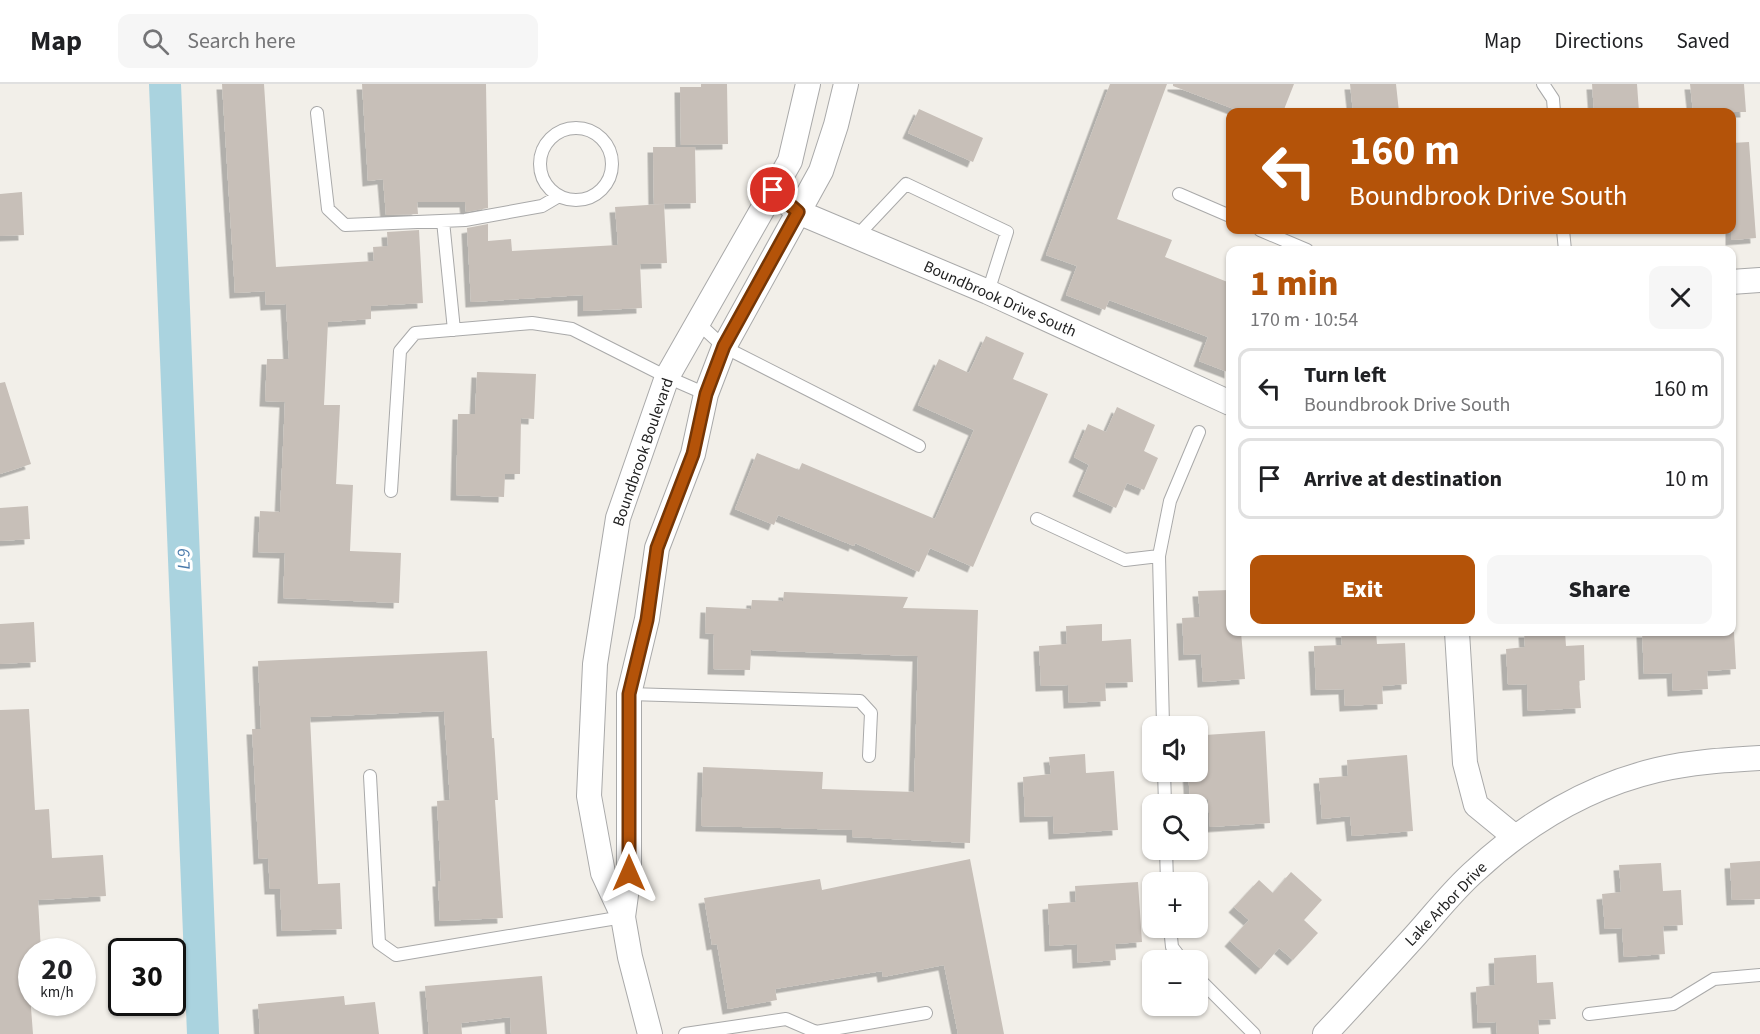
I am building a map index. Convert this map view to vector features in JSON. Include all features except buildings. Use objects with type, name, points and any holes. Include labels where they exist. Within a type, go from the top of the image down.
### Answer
[{"type":"street","name":"Boundbrook Boulevard","points":[[650,1034],[630,957],[623,917],[603,873],[589,796],[595,664],[618,518],[667,377],[790,161],[808,84]]},
{"type":"street","name":"Boundbrook Boulevard","points":[[623,917],[629,873],[629,694],[647,620],[657,548],[693,454],[706,394],[724,346],[822,171],[846,84]]},
{"type":"street","name":"Boundbrook Drive South","points":[[773,190],[798,212],[987,292],[1226,401]]},
{"type":"street","points":[[1736,282],[1760,280]]},
{"type":"street","points":[[1457,636],[1465,763],[1476,805],[1515,837]]},
{"type":"street","name":"Lake Arbor Drive","points":[[1325,1034],[1474,871],[1515,837],[1559,808],[1632,777],[1657,770],[1709,760],[1760,758]]},
{"type":"lane","points":[[1543,84],[1553,99],[1554,108]]},
{"type":"lane","points":[[317,113],[328,209],[345,225],[465,220],[542,206],[558,196]]},
{"type":"lane","points":[[566,128],[585,128],[602,138],[607,146],[611,154],[611,174],[602,190],[585,200],[566,200],[558,196],[550,190],[540,174],[540,154],[550,138],[566,128]]},
{"type":"lane","points":[[857,236],[906,184],[1008,232],[987,292]]},
{"type":"lane","points":[[1179,194],[1226,214]]},
{"type":"lane","points":[[443,221],[454,330]]},
{"type":"lane","points":[[1269,234],[1298,246]]},
{"type":"lane","points":[[698,322],[724,346],[919,446]]},
{"type":"lane","points":[[391,491],[400,351],[415,333],[532,323],[572,329],[706,394]]},
{"type":"lane","points":[[1163,716],[1159,556],[1170,501],[1199,432]]},
{"type":"lane","points":[[1036,519],[1125,560],[1159,556]]},
{"type":"lane","points":[[629,694],[860,701],[871,713],[869,756]]},
{"type":"lane","points":[[370,776],[379,943],[396,955],[623,917]]},
{"type":"lane","points":[[1589,1014],[1673,1004],[1714,979],[1760,975]]},
{"type":"lane","points":[[1208,988],[1254,1034]]},
{"type":"lane","points":[[686,1034],[786,1019],[816,1032],[926,1013]]},
{"type":"waterway","name":"L-9","points":[[165,84],[203,1034]]},
{"type":"route","points":[[629,873],[629,694],[647,620],[657,548],[693,454],[706,394],[724,346],[798,212],[773,190]]}]
